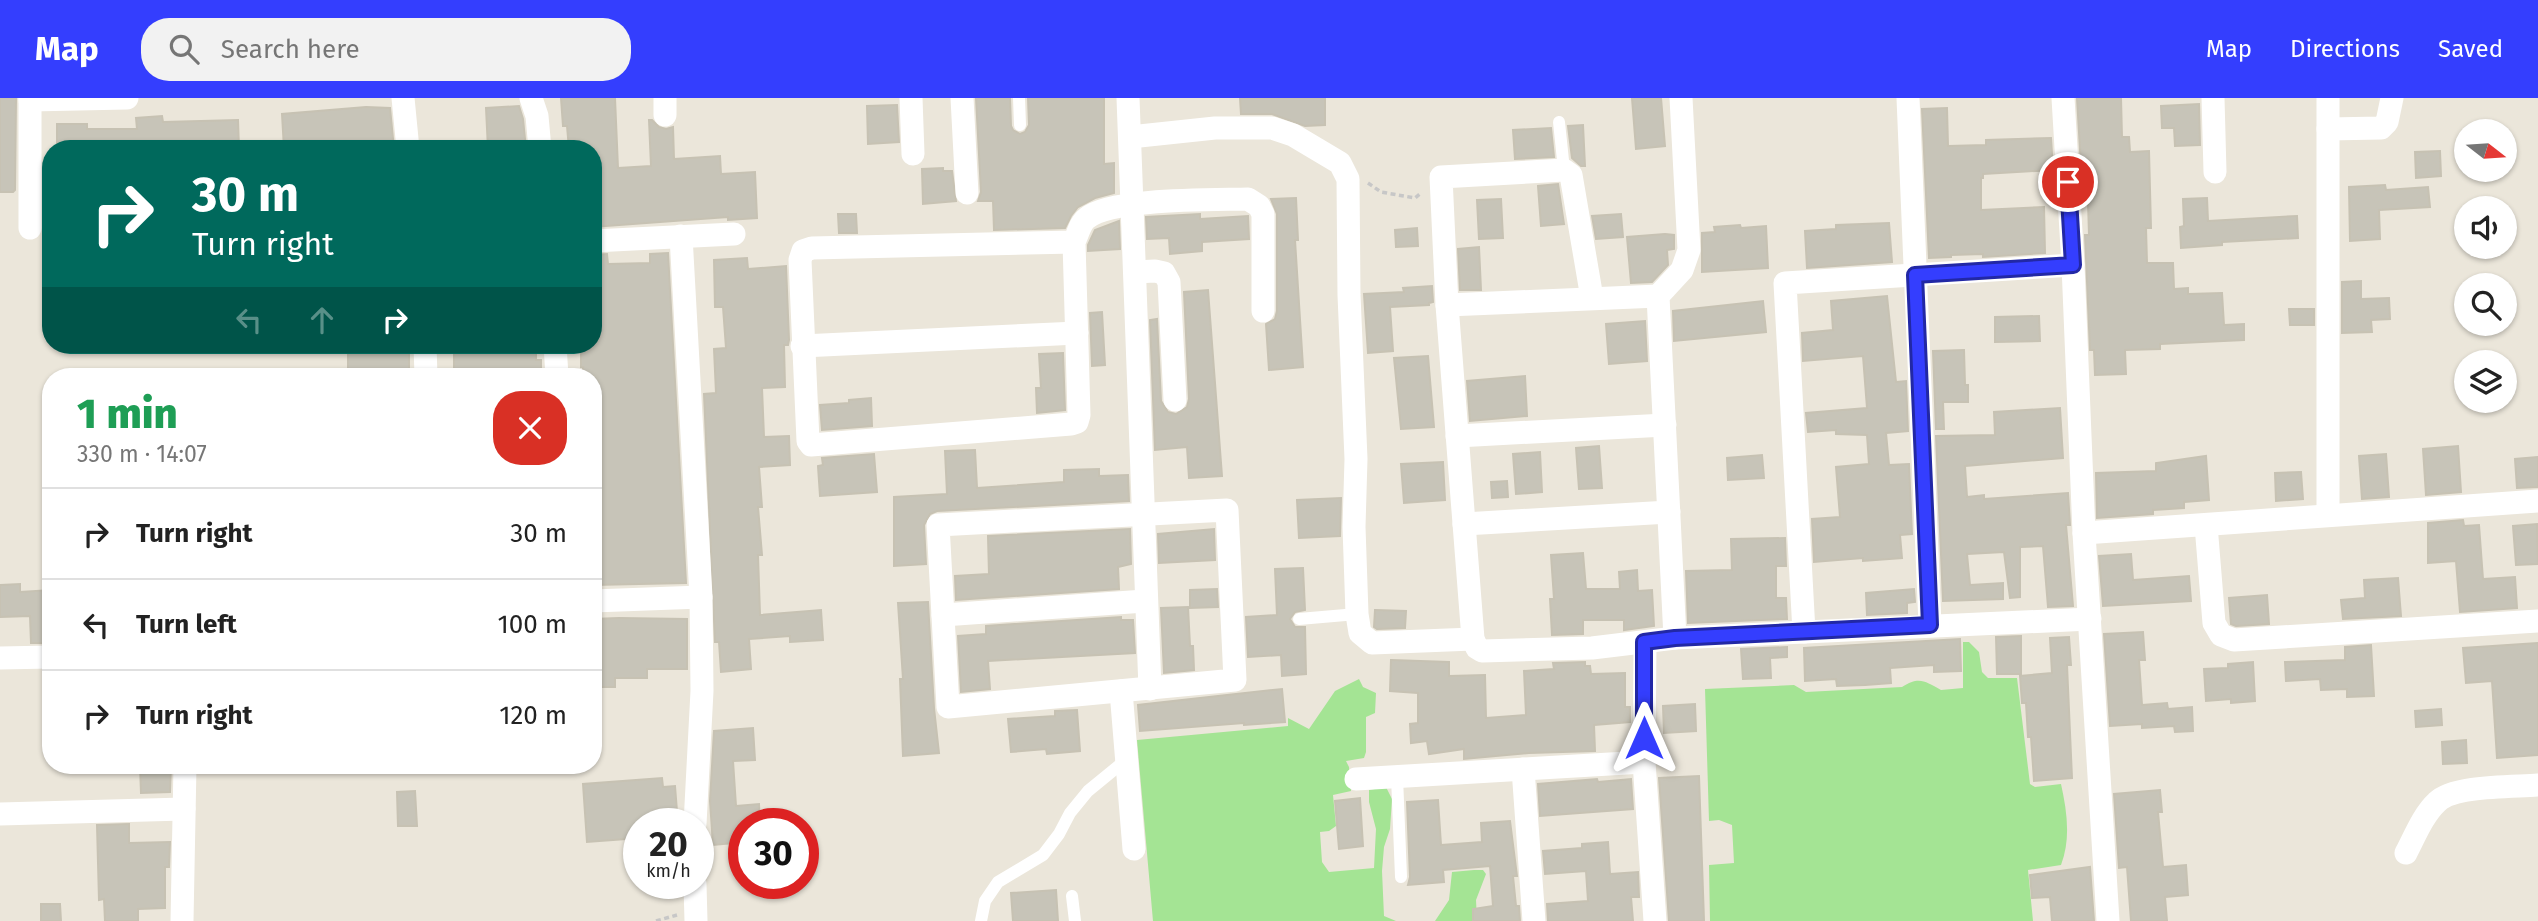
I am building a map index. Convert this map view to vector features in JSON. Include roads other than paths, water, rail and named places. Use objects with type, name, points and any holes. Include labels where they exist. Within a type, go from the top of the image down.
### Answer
[{"type":"street","points":[[30,228],[30,99],[127,98]]},
{"type":"street","points":[[403,98],[407,140]]},
{"type":"street","points":[[531,98],[537,116],[539,140]]},
{"type":"street","points":[[911,98],[913,155]]},
{"type":"street","points":[[962,98],[967,193]]},
{"type":"street","points":[[1128,98],[1150,689]]},
{"type":"street","points":[[1447,305],[1658,296],[1682,270],[1689,250],[1681,98]]},
{"type":"street","points":[[1908,98],[1930,625]]},
{"type":"street","points":[[2063,98],[2084,533],[2108,921]]},
{"type":"street","points":[[2213,98],[2215,172]]},
{"type":"street","points":[[2328,98],[2328,515]]},
{"type":"street","points":[[2328,129],[2381,128],[2387,122],[2392,98]]},
{"type":"street","points":[[1130,137],[1215,128],[1272,128],[1293,135],[1340,163],[1348,179],[1349,295],[1356,459],[1354,527],[1360,633],[1372,643],[1473,639]]},
{"type":"street","points":[[1592,298],[1572,175],[1564,170],[1441,177],[1457,436],[1473,639],[1477,648],[1490,653],[1592,648],[1675,638],[2090,619]]},
{"type":"street","points":[[1074,242],[812,248],[803,251],[800,260],[802,346],[808,441],[811,445],[1077,422],[1079,415],[1074,242],[1088,217],[1133,203],[1248,198],[1259,206],[1263,214],[1263,312]]},
{"type":"street","points":[[602,240],[734,234]]},
{"type":"street","points":[[681,236],[701,597],[702,691],[696,808]]},
{"type":"street","points":[[1804,632],[1785,283],[2073,265]]},
{"type":"street","points":[[1135,272],[1164,273],[1169,282],[1175,400]]},
{"type":"street","points":[[1658,296],[1675,638]]},
{"type":"street","points":[[802,346],[1077,333]]},
{"type":"street","points":[[1457,436],[1665,425]]},
{"type":"street","points":[[2084,533],[2538,501]]},
{"type":"street","points":[[1227,510],[1236,680],[948,707],[938,525],[1144,515],[1227,510]]},
{"type":"street","points":[[1464,524],[1669,512]]},
{"type":"street","points":[[2206,525],[2214,623],[2221,635],[2234,640],[2538,621]]},
{"type":"street","points":[[602,601],[701,597]]},
{"type":"street","points":[[943,615],[1145,601]]},
{"type":"street","points":[[1644,642],[1644,762],[1655,921]]},
{"type":"street","points":[[0,658],[42,657]]},
{"type":"street","points":[[1121,691],[1134,849]]},
{"type":"street","points":[[1356,779],[1644,762]]},
{"type":"street","points":[[1523,769],[1534,921]]},
{"type":"street","points":[[182,921],[185,774]]},
{"type":"street","points":[[2406,853],[2438,800],[2452,792],[2538,785]]},
{"type":"street","points":[[0,814],[184,809]]},
{"type":"street","points":[[695,899],[696,921]]},
{"type":"lane","points":[[1019,98],[1020,125]]},
{"type":"lane","points":[[1559,122],[1564,170]]},
{"type":"lane","points":[[1299,620],[1357,614]]},
{"type":"lane","points":[[981,921],[985,901],[998,882],[1043,855],[1059,834],[1069,813],[1088,791],[1126,759]]},
{"type":"lane","points":[[1397,777],[1401,877]]},
{"type":"lane","points":[[1072,895],[1075,921]]}]
